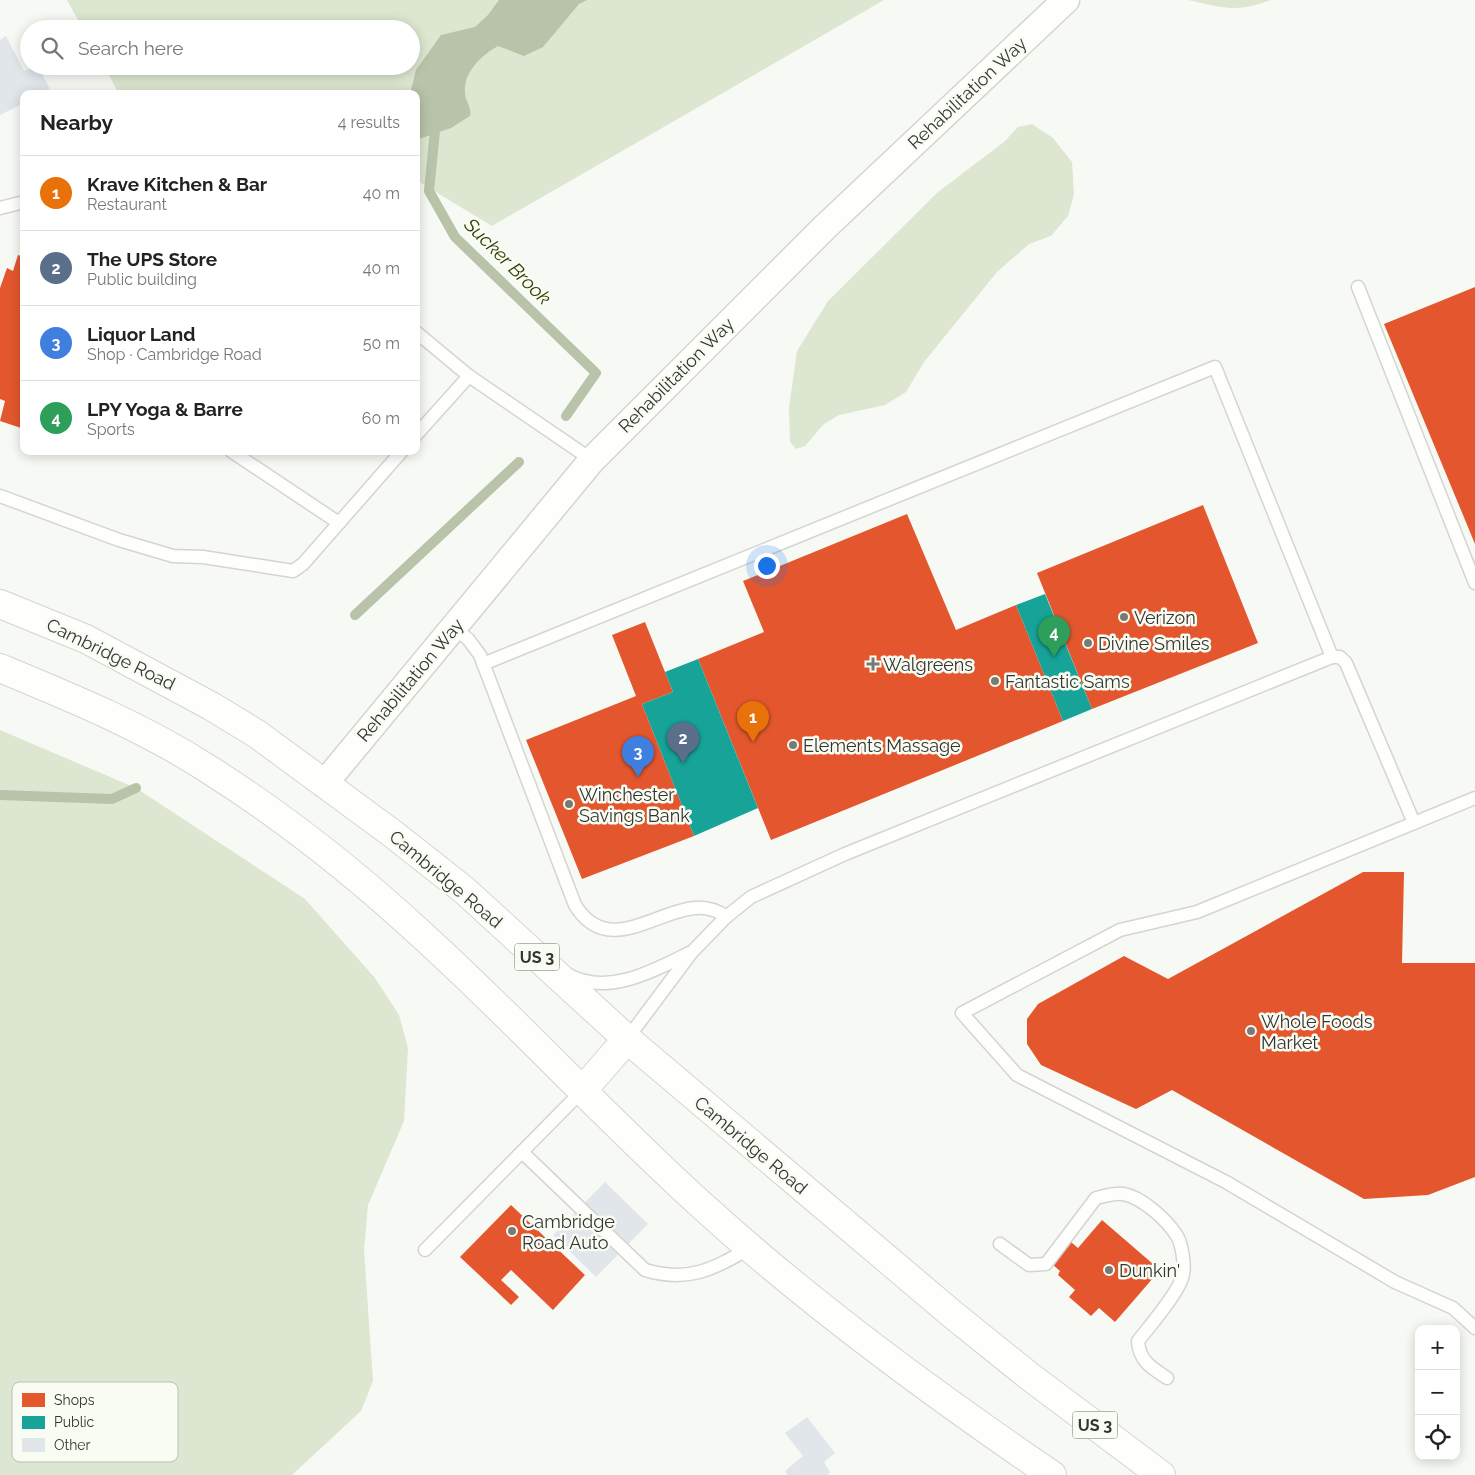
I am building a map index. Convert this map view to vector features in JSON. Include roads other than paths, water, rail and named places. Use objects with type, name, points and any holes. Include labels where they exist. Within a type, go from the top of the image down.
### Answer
[{"type":"highway","name":"Cambridge Road","points":[[0,604],[86,639],[165,680],[257,734],[393,834],[464,890],[627,1039],[841,1221],[1029,1376],[1161,1475]]},
{"type":"highway","points":[[0,668],[101,711],[155,738],[204,766],[273,813],[352,874],[423,936],[582,1091],[707,1210],[750,1248],[958,1411],[1052,1475]]},
{"type":"highway","points":[[582,1091],[627,1039]]},
{"type":"street","name":"Rehabilitation Way","points":[[324,784],[592,460],[824,228],[1066,0]]},
{"type":"street","points":[[958,1411],[1034,1475]]},
{"type":"lane","points":[[0,208],[20,203]]},
{"type":"lane","points":[[1358,287],[1475,583]]},
{"type":"lane","points":[[420,335],[469,376],[592,460]]},
{"type":"lane","points":[[483,664],[1215,367],[1332,657]]},
{"type":"lane","points":[[420,431],[469,376]]},
{"type":"lane","points":[[237,455],[339,523]]},
{"type":"lane","points":[[0,496],[119,540],[173,556],[245,563],[293,571],[303,564],[398,455]]},
{"type":"lane","points":[[453,628],[473,644],[483,664],[575,905],[584,917],[597,928],[613,930],[650,922],[686,909],[702,906],[717,909],[726,916]]},
{"type":"lane","points":[[627,1039],[692,952],[726,916],[752,897],[845,854],[1332,657],[1340,657],[1346,663],[1414,823]]},
{"type":"lane","points":[[1475,798],[1197,912],[1120,930],[962,1014],[1017,1075],[1218,1178],[1395,1282],[1453,1308],[1475,1328]]},
{"type":"lane","points":[[533,954],[575,978],[599,983],[624,981],[652,972],[692,952]]},
{"type":"lane","points":[[425,1250],[582,1091]]},
{"type":"lane","points":[[522,1152],[645,1270],[665,1276],[687,1275],[714,1269],[750,1248]]},
{"type":"lane","points":[[1000,1244],[1029,1265],[1046,1264],[1096,1198],[1123,1194],[1138,1200],[1164,1221],[1178,1237],[1182,1256],[1184,1274],[1178,1286],[1138,1341],[1138,1350],[1146,1363],[1167,1378]]},
{"type":"waterway","name":"Sucker Brook","points":[[436,121],[429,191],[455,237],[596,373],[566,416]]},
{"type":"waterway","name":"Sucker Brook","points":[[355,615],[519,462]]},
{"type":"waterway","name":"Sucker Brook","points":[[0,795],[112,799],[136,788]]},
{"type":"place","name":"Verizon","points":[[1124,617]]},
{"type":"place","name":"Divine Smiles","points":[[1088,643]]},
{"type":"place","name":"LPY Yoga & Barre","points":[[1054,657]]},
{"type":"place","name":"Walgreens","points":[[873,664]]},
{"type":"place","name":"Fantastic Sams","points":[[995,681]]},
{"type":"place","name":"Krave Kitchen & Bar","points":[[753,742]]},
{"type":"place","name":"Elements Massage","points":[[793,745]]},
{"type":"place","name":"The UPS Store","points":[[683,763]]},
{"type":"place","name":"Liquor Land","points":[[638,777]]},
{"type":"place","name":"Winchester Savings Bank","points":[[569,804]]},
{"type":"place","name":"Whole Foods Market","points":[[1251,1031]]},
{"type":"place","name":"Cambridge Road Auto","points":[[512,1231]]},
{"type":"place","name":"Dunkin'","points":[[1109,1270]]}]
